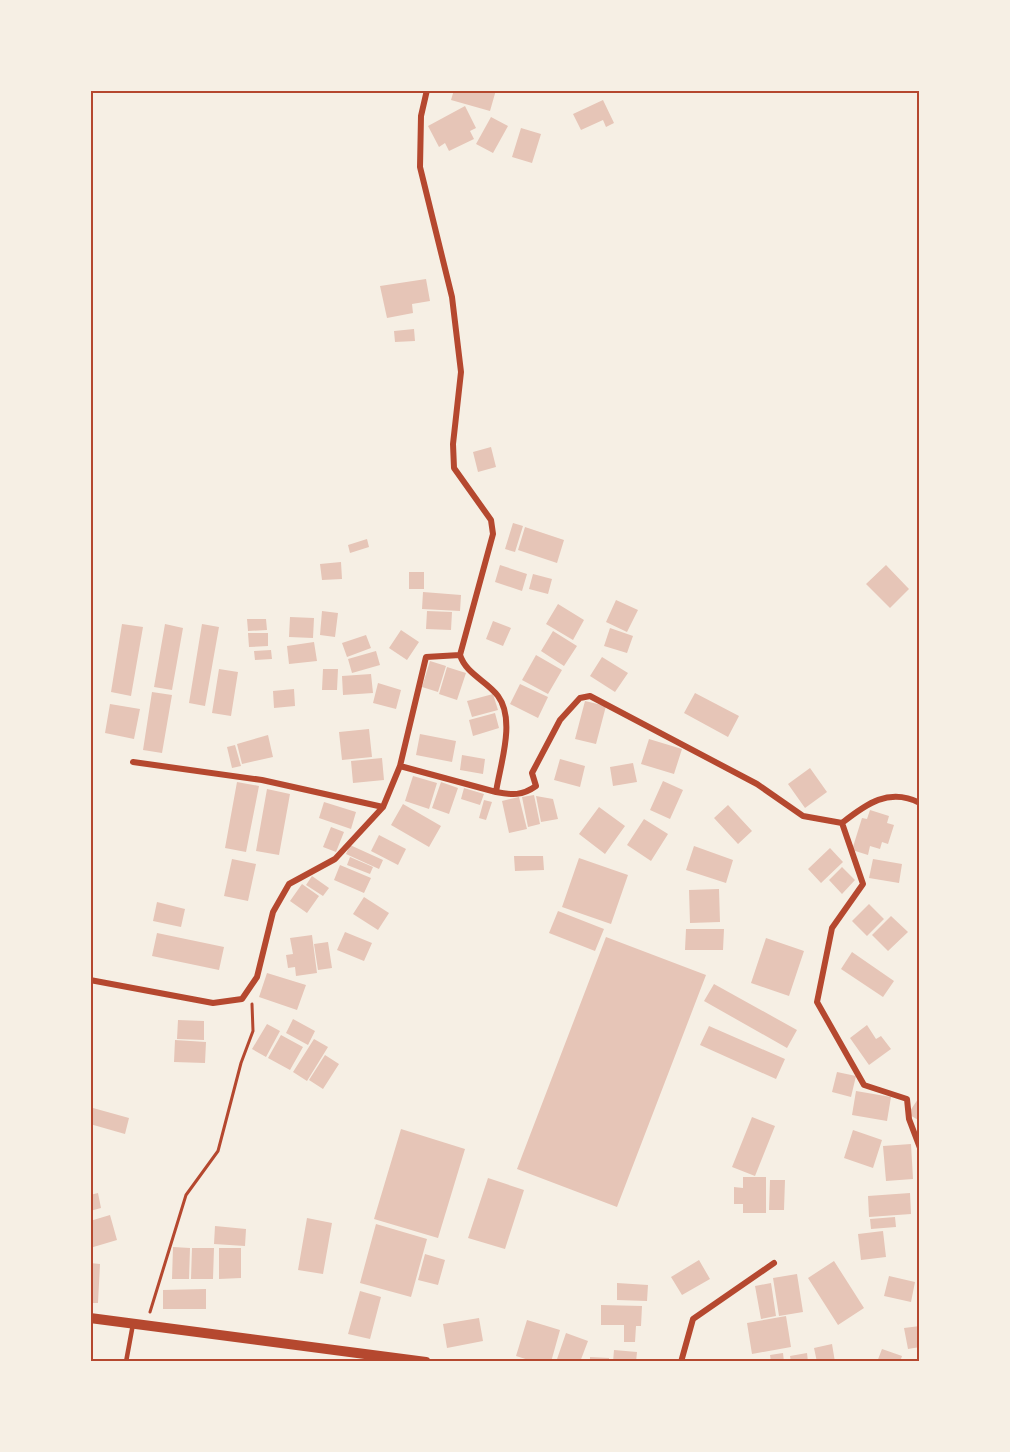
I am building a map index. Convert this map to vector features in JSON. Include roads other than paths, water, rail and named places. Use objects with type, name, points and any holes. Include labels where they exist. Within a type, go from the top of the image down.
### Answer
[{"type":"street","points":[[427,90],[421,116],[420,167],[452,297],[460,372],[453,444],[454,468],[491,520],[493,534],[460,655],[463,664],[498,696],[504,709],[506,723],[496,792]]},
{"type":"street","points":[[90,980],[213,1003],[242,999],[251,990],[257,977],[273,912],[290,884],[335,859],[383,807],[400,766],[426,657],[460,655]]},
{"type":"street","points":[[400,766],[496,792],[525,794],[536,786],[532,772],[560,720],[580,698],[590,696],[757,784],[803,816],[842,823],[868,802],[895,796],[910,798],[920,803]]},
{"type":"street","points":[[133,762],[262,780],[383,807]]},
{"type":"street","points":[[842,823],[863,884],[832,928],[817,1002],[864,1085],[906,1099],[909,1119],[920,1148]]},
{"type":"street","points":[[681,1362],[693,1319],[774,1263]]},
{"type":"street","points":[[90,1318],[426,1362]]},
{"type":"lane","points":[[126,1362],[133,1324]]}]
